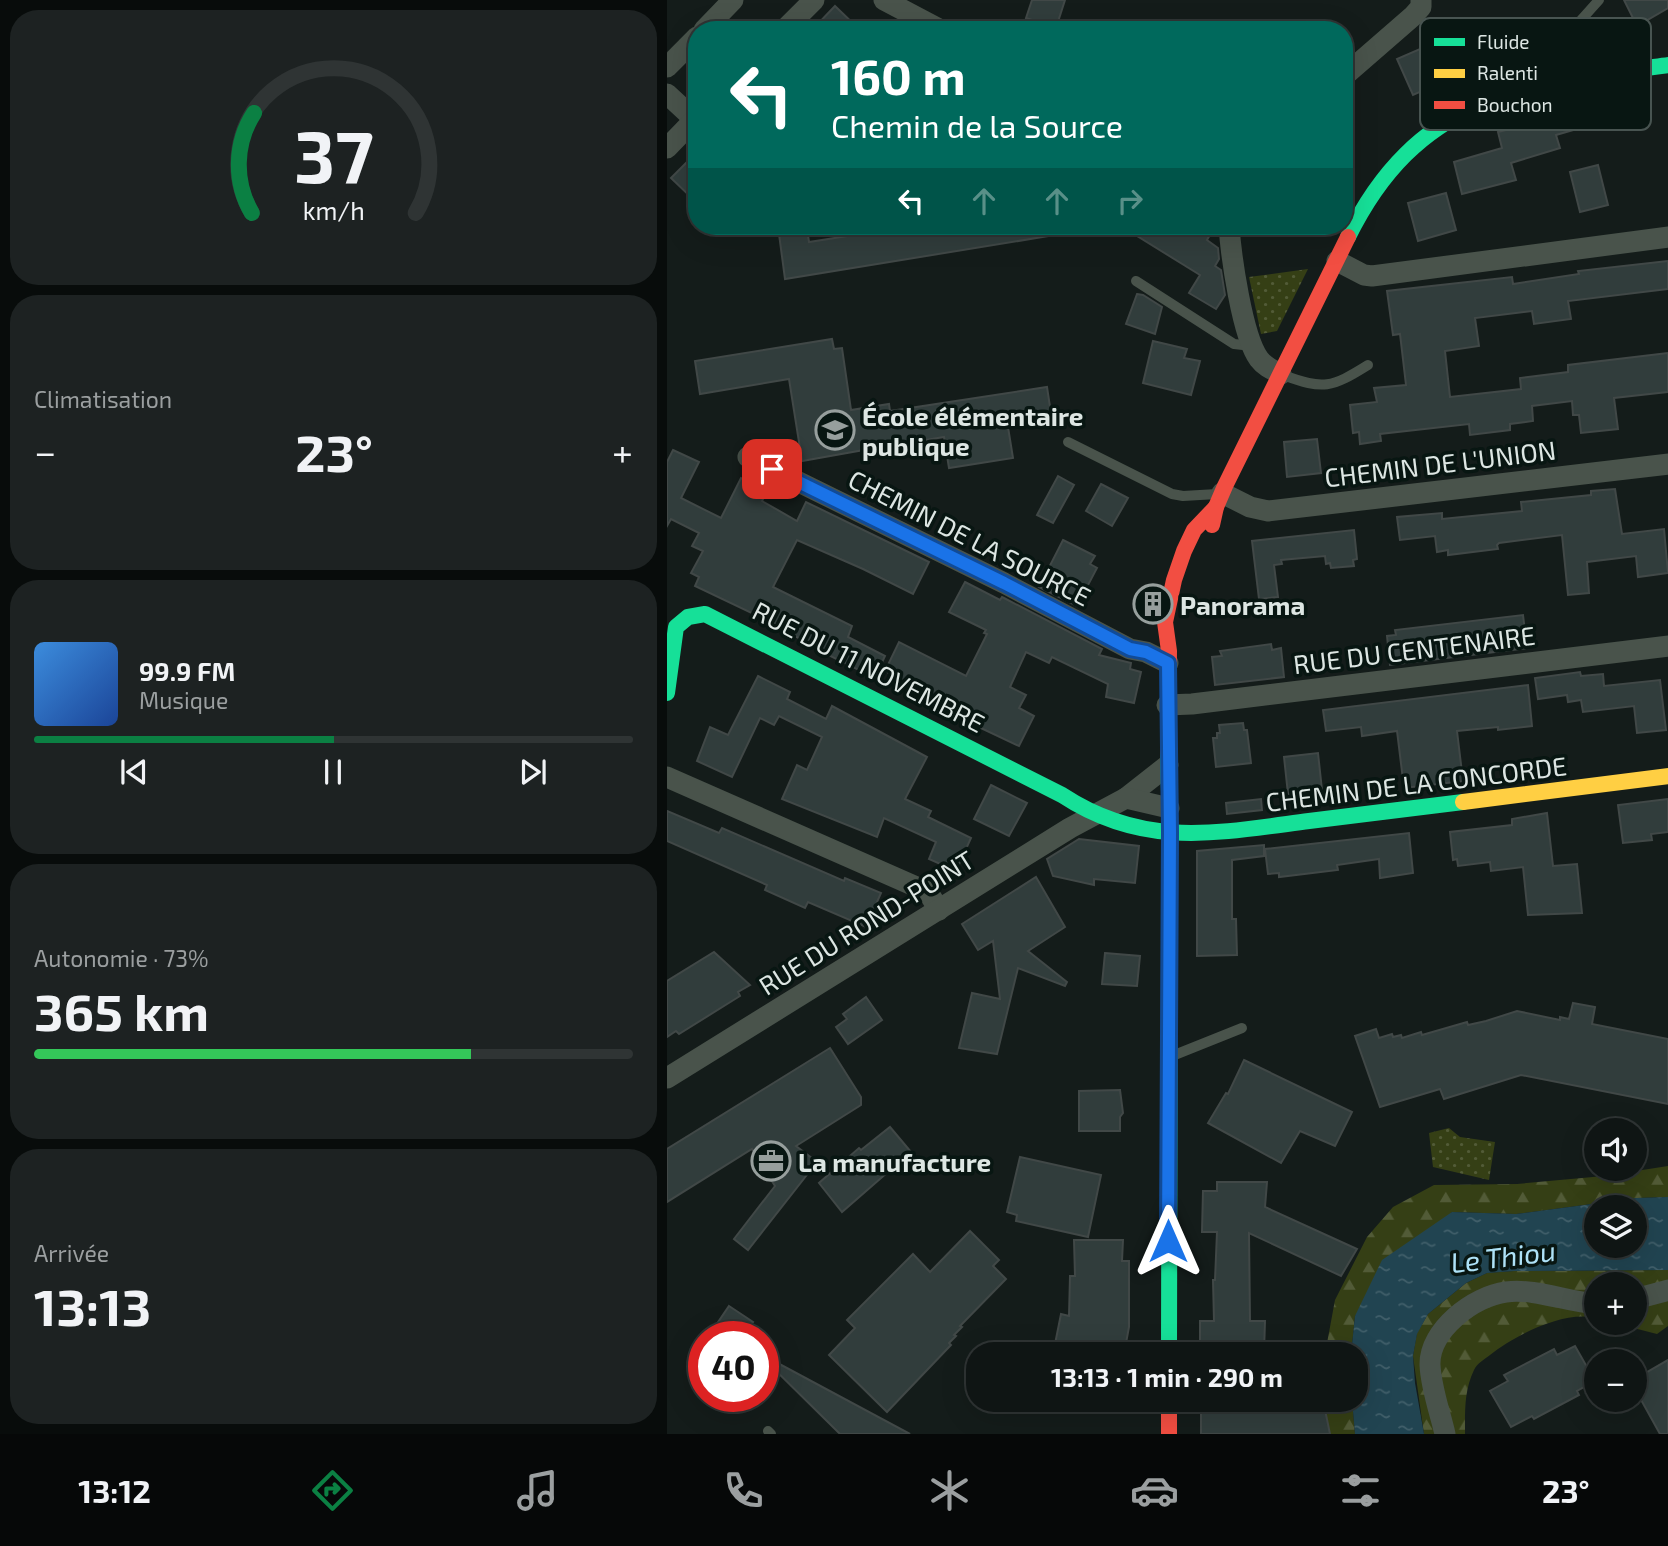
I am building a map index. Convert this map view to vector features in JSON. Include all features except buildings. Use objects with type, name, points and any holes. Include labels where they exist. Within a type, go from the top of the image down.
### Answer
[{"type":"street","points":[[713,21],[733,0]]},
{"type":"street","points":[[793,21],[814,0]]},
{"type":"street","points":[[884,0],[924,21]]},
{"type":"street","points":[[1353,68],[1413,16],[1421,7],[1421,0]]},
{"type":"street","points":[[667,67],[688,46]]},
{"type":"street","points":[[667,94],[688,112]]},
{"type":"street","points":[[667,148],[688,126]]},
{"type":"street","points":[[1353,228],[1385,175],[1405,154],[1435,130]]},
{"type":"street","points":[[1231,235],[1252,346],[1267,367],[1281,374]]},
{"type":"street","points":[[1208,543],[1219,500],[1350,235]]},
{"type":"street","points":[[1337,261],[1364,275],[1372,276],[1668,237]]},
{"type":"street","name":"CHEMIN DE LA SOURCE","points":[[749,457],[1004,583],[1130,649],[1168,657]]},
{"type":"street","name":"CHEMIN DE L'UNION","points":[[1219,500],[1268,511],[1668,464]]},
{"type":"street","points":[[1169,1342],[1170,832],[1168,657],[1165,622],[1178,568],[1194,530],[1219,500]]},
{"type":"street","name":"RUE DU 11 NOVEMBRE","points":[[667,693],[676,627],[688,617],[705,614],[1063,795],[1095,815]]},
{"type":"street","points":[[1168,657],[1181,627]]},
{"type":"street","name":"RUE DU CENTENAIRE","points":[[1167,705],[1219,701],[1668,646]]},
{"type":"street","name":"RUE DU ROND-POINT","points":[[667,1078],[1060,834],[1126,798],[1168,765]]},
{"type":"street","name":"CHEMIN DE LA CONCORDE","points":[[1170,832],[1225,832],[1668,776]]},
{"type":"street","points":[[667,777],[928,892],[939,911]]},
{"type":"street","points":[[1126,798],[1169,808]]},
{"type":"street","points":[[1095,815],[1144,830],[1170,832]]},
{"type":"street","points":[[1647,1295],[1668,1290]]},
{"type":"street","points":[[1445,1434],[1430,1363],[1440,1333],[1459,1313],[1477,1301],[1506,1292],[1536,1294],[1584,1303]]},
{"type":"street","points":[[1169,1412],[1169,1434]]},
{"type":"lane","points":[[1583,18],[1599,0]]},
{"type":"lane","points":[[1136,281],[1234,344],[1252,346]]},
{"type":"lane","points":[[1281,374],[1311,385],[1323,385],[1341,382],[1368,365]]},
{"type":"lane","points":[[1068,442],[1172,494],[1219,500]]},
{"type":"lane","points":[[1169,1058],[1242,1028]]},
{"type":"green space","points":[[1308,269],[1277,331],[1261,334],[1249,277]]},
{"type":"green space","points":[[1449,1128],[1460,1137],[1495,1142],[1489,1180],[1433,1167],[1429,1133]]},
{"type":"green space","points":[[1668,1166],[1668,1197],[1584,1195],[1584,1205],[1516,1214],[1452,1212],[1355,1316],[1352,1342],[1327,1342],[1335,1300],[1367,1237],[1393,1207],[1434,1185],[1517,1184],[1584,1178],[1584,1181],[1647,1181],[1647,1169]]},
{"type":"green space","points":[[1668,1270],[1668,1326],[1657,1334],[1647,1331],[1647,1272],[1584,1272],[1584,1316],[1540,1326],[1500,1347],[1481,1361],[1474,1370],[1467,1393],[1465,1434],[1424,1434],[1413,1356],[1417,1333],[1428,1314],[1466,1283],[1487,1273]]},
{"type":"green space","points":[[1325,1412],[1353,1412],[1355,1434],[1330,1434]]},
{"type":"water","name":"Le Thiou","points":[[1669,1197],[1668,1270],[1514,1271],[1487,1273],[1466,1283],[1428,1314],[1417,1334],[1413,1356],[1424,1434],[1355,1434],[1353,1412],[1368,1412],[1368,1342],[1352,1342],[1355,1316],[1382,1260],[1452,1212],[1516,1214],[1584,1205],[1584,1258],[1647,1258],[1647,1198]]},
{"type":"traffic: fast","points":[[1651,67],[1669,65]]},
{"type":"traffic: fast","points":[[1353,228],[1376,189],[1408,152],[1436,130]]},
{"type":"traffic: fast","points":[[667,693],[676,627],[688,617],[705,614],[1092,812],[1122,824],[1182,833],[1244,830],[1463,802]]},
{"type":"traffic: fast","points":[[1168,751],[1169,1342]]},
{"type":"traffic: slow","points":[[1463,802],[1669,776]]},
{"type":"traffic: jam","points":[[1212,525],[1225,486],[1348,237]]},
{"type":"traffic: jam","points":[[1168,751],[1169,651],[1165,622],[1174,580],[1184,551],[1194,530],[1216,507]]},
{"type":"traffic: jam","points":[[1169,1412],[1169,1434]]},
{"type":"place","name":"École élémentaire publique","points":[[835,430]]},
{"type":"place","name":"Panorama","points":[[1153,604]]},
{"type":"place","name":"La manufacture","points":[[771,1161]]},
{"type":"route","points":[[772,469],[1004,583],[1130,649],[1146,652],[1168,663],[1168,1241]]}]
